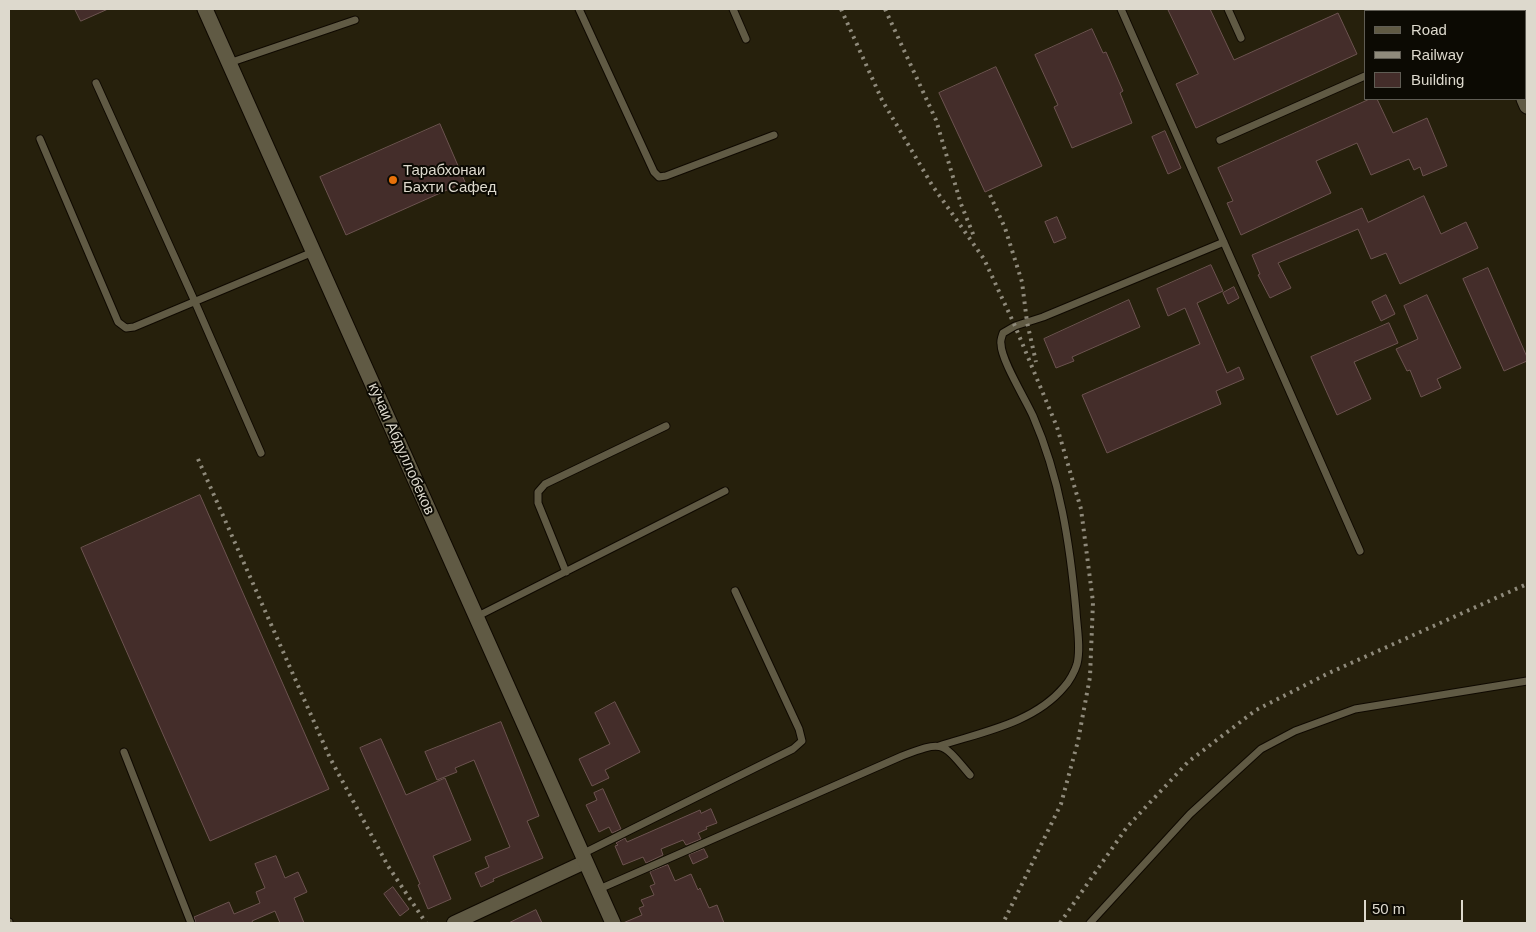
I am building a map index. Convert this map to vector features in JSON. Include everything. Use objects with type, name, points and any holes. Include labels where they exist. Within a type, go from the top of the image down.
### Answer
[{"type":"street","name":"кӯчаи Абдуллобеков","points":[[205,9],[612,923]]},
{"type":"street","points":[[454,923],[583,858]]},
{"type":"lane","points":[[579,9],[654,172],[659,177],[774,135]]},
{"type":"lane","points":[[732,9],[746,39]]},
{"type":"lane","points":[[1121,9],[1360,551]]},
{"type":"lane","points":[[1228,9],[1241,38]]},
{"type":"lane","points":[[229,63],[355,20]]},
{"type":"lane","points":[[1220,140],[1364,76]]},
{"type":"lane","points":[[96,83],[261,453]]},
{"type":"lane","points":[[40,138],[118,322],[126,328],[134,327],[313,252]]},
{"type":"lane","points":[[597,890],[902,756],[928,746],[939,746],[1009,723],[1032,713],[1048,703],[1065,686],[1077,664],[1078,635],[1072,567],[1065,522],[1051,461],[1033,416],[1003,355],[1000,344],[1003,333],[1015,326],[1043,317],[1224,242]]},
{"type":"lane","points":[[566,572],[538,503],[538,492],[545,484],[666,426]]},
{"type":"lane","points":[[476,618],[725,491]]},
{"type":"lane","points":[[583,858],[793,749],[802,741],[799,729],[735,591]]},
{"type":"lane","points":[[1090,923],[1190,814],[1261,749],[1295,731],[1355,709],[1527,681]]},
{"type":"lane","points":[[939,746],[947,750],[970,775]]},
{"type":"lane","points":[[124,752],[191,923]]},
{"type":"building","points":[[75,9],[108,9],[81,21]]},
{"type":"building","points":[[1168,9],[1210,9],[1234,60],[1338,13],[1357,54],[1196,128],[1176,84],[1198,74]]},
{"type":"building","points":[[1092,29],[1103,53],[1106,52],[1123,91],[1120,93],[1132,123],[1072,148],[1054,107],[1058,105],[1035,55]]},
{"type":"building","points":[[996,67],[1042,166],[985,192],[939,93]]},
{"type":"building","points":[[1368,100],[1377,100],[1393,133],[1427,118],[1447,166],[1423,176],[1420,167],[1414,170],[1409,159],[1371,175],[1357,143],[1316,161],[1331,193],[1241,235],[1227,203],[1233,201],[1218,168]]},
{"type":"building","name":"Тарабхонаи Бахти Сафед","points":[[440,124],[465,182],[346,235],[320,177]]},
{"type":"building","points":[[1165,131],[1181,168],[1168,174],[1152,137]]},
{"type":"building","points":[[1424,196],[1441,234],[1466,222],[1478,248],[1400,284],[1386,253],[1371,259],[1358,229],[1278,263],[1291,288],[1270,298],[1258,275],[1260,274],[1252,255],[1362,208],[1368,222]]},
{"type":"building","points":[[1057,217],[1066,238],[1054,243],[1045,222]]},
{"type":"building","points":[[1211,265],[1223,291],[1197,303],[1227,373],[1239,367],[1244,379],[1216,391],[1221,404],[1107,453],[1082,395],[1200,344],[1185,308],[1168,316],[1157,289]]},
{"type":"building","points":[[1488,268],[1527,357],[1527,361],[1504,371],[1463,279]]},
{"type":"building","points":[[1234,287],[1239,298],[1228,304],[1223,293]]},
{"type":"building","points":[[1386,295],[1395,314],[1381,321],[1372,302]]},
{"type":"building","points":[[1427,295],[1461,368],[1437,379],[1441,388],[1421,397],[1410,370],[1407,371],[1396,349],[1418,339],[1404,306]]},
{"type":"building","points":[[1129,300],[1140,327],[1072,357],[1074,361],[1056,368],[1044,339]]},
{"type":"building","points":[[1389,323],[1398,343],[1354,362],[1371,399],[1337,415],[1311,357]]},
{"type":"building","points":[[200,495],[329,789],[210,841],[81,548]]},
{"type":"building","points":[[615,702],[640,752],[605,770],[609,778],[592,786],[579,759],[610,744],[595,713]]},
{"type":"building","points":[[501,722],[539,816],[527,821],[543,858],[493,879],[494,881],[481,887],[475,873],[489,867],[485,857],[510,847],[474,760],[455,768],[457,772],[437,780],[425,752]]},
{"type":"building","points":[[381,739],[406,795],[445,778],[471,840],[433,856],[451,899],[428,909],[418,885],[420,884],[360,748]]},
{"type":"building","points":[[603,789],[621,829],[612,833],[609,827],[599,832],[586,805],[597,800],[594,793]]},
{"type":"building","points":[[711,809],[717,823],[706,827],[707,829],[698,833],[701,839],[686,845],[683,840],[661,849],[663,855],[646,863],[643,857],[623,865],[615,846],[618,845],[616,843],[625,838],[627,842],[700,810],[701,813]]},
{"type":"building","points":[[704,849],[708,857],[693,864],[689,855]]},
{"type":"building","points":[[276,856],[285,878],[298,872],[307,892],[294,898],[304,923],[280,923],[275,911],[252,921],[253,923],[196,923],[194,917],[229,902],[234,914],[260,903],[256,892],[265,888],[255,864]]},
{"type":"building","points":[[668,865],[675,881],[691,874],[709,908],[717,905],[724,923],[623,923],[642,915],[639,908],[644,906],[641,900],[654,895],[650,886],[655,884],[650,872]]},
{"type":"building","points":[[393,887],[409,909],[400,916],[384,894]]},
{"type":"building","points":[[536,910],[542,923],[509,923]]},
{"type":"railway","points":[[841,9],[882,100],[932,185],[984,259],[1015,326],[1057,427],[1081,509],[1093,602],[1090,677],[1078,741],[1061,804],[1003,923]]},
{"type":"railway","points":[[885,9],[936,120],[961,204],[975,239]]},
{"type":"railway","points":[[990,195],[1005,228],[1022,282],[1027,322],[1036,362]]},
{"type":"railway","points":[[198,459],[330,758],[388,866],[426,923]]},
{"type":"railway","points":[[1060,923],[1127,827],[1188,762],[1256,710],[1329,673],[1527,584]]},
{"type":"place","name":"Тарабхонаи Бахти Сафед","points":[[393,180]]}]
